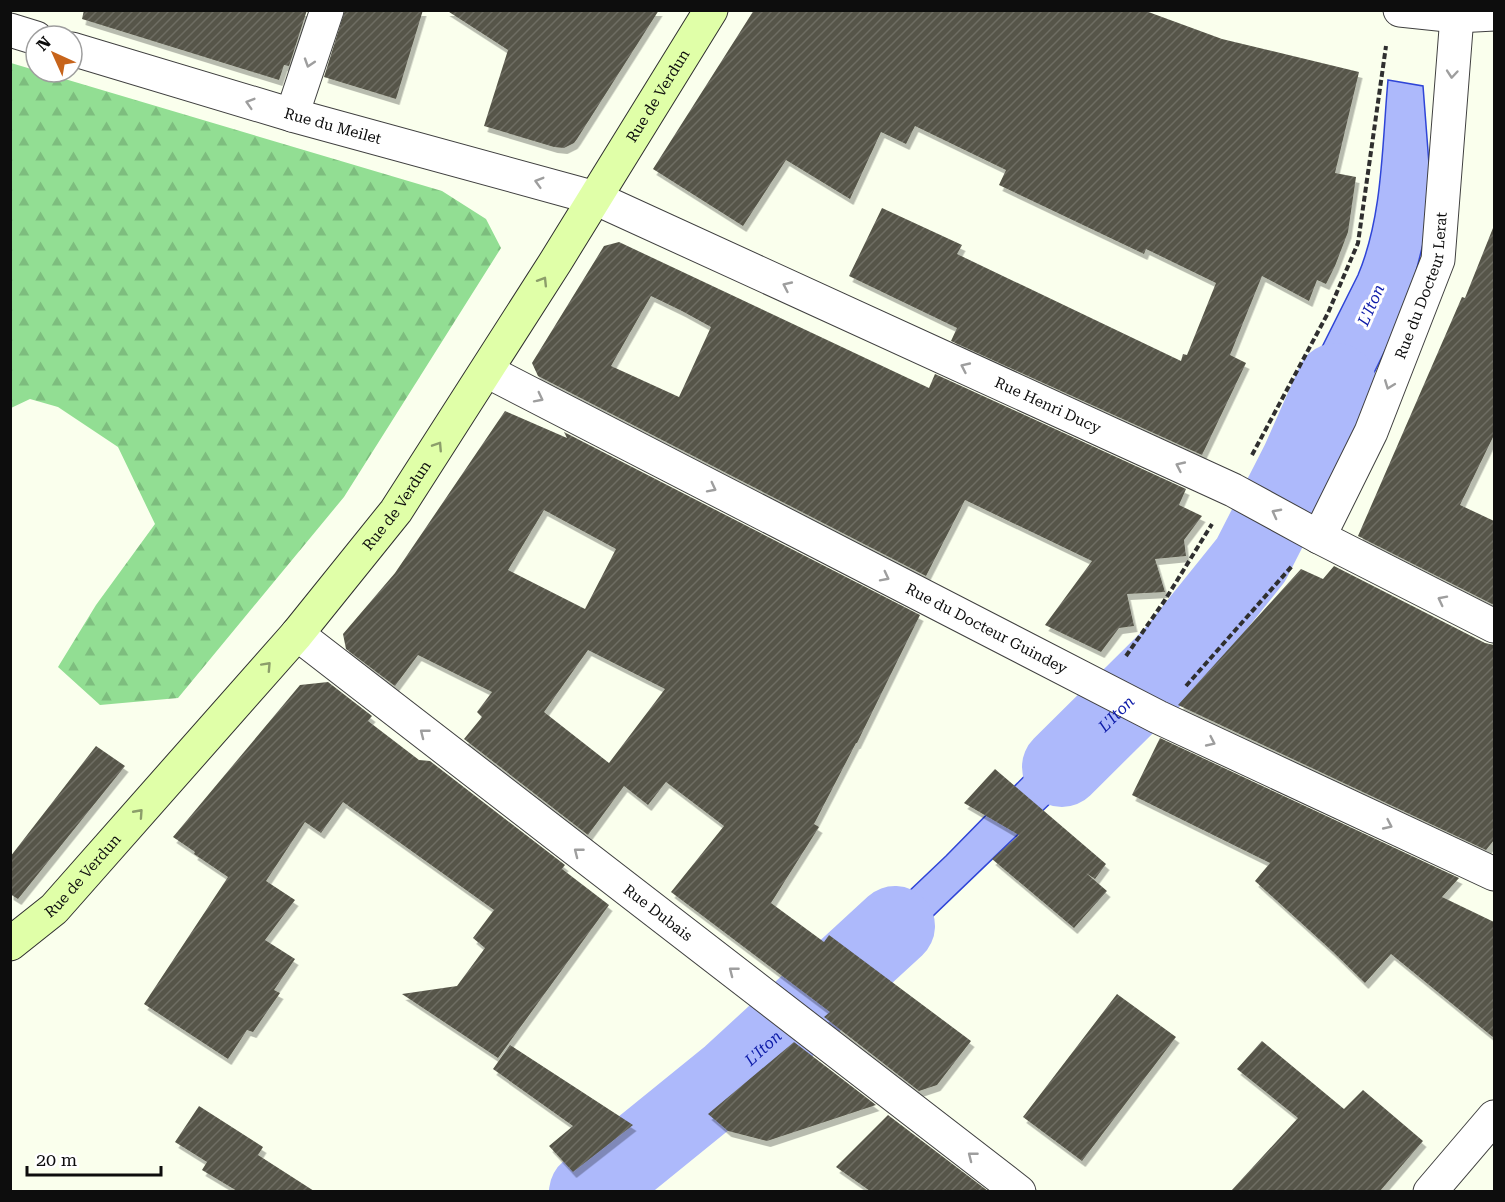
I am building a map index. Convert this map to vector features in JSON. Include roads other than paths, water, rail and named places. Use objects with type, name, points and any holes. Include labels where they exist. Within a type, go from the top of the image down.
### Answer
[{"type":"main road","name":"Rue de Verdun","points":[[10,944],[54,909],[297,634],[396,512],[487,371],[711,10]]},
{"type":"street","points":[[292,116],[327,10]]},
{"type":"street","points":[[1400,10],[1456,16],[1494,14]]},
{"type":"street","name":"Rue du Docteur Lerat","points":[[1319,537],[1371,432],[1438,260],[1456,16]]},
{"type":"street","name":"Rue du Meilet","points":[[84,53],[292,116],[595,198]]},
{"type":"street","name":"Rue Henri Ducy","points":[[595,198],[1233,490],[1319,537],[1494,626]]},
{"type":"street","name":"Rue du Docteur Guindey","points":[[487,371],[1158,717],[1494,874]]},
{"type":"street","name":"Rue Dubais","points":[[297,634],[1019,1191]]},
{"type":"street","points":[[1430,1191],[1494,1117]]},
{"type":"water","points":[[1388,80],[1423,86],[1431,190],[1424,240],[1413,284],[1398,324],[1314,495],[1261,469],[1358,275],[1366,252],[1377,204]]},
{"type":"water","points":[[1231,530],[1284,555],[1169,686],[1133,668],[1167,622],[1163,619]]},
{"type":"water","points":[[1099,704],[1135,722],[832,1013],[803,992],[946,856],[1055,745]]},
{"type":"water","points":[[765,1023],[792,1044],[616,1191],[548,1192]]},
{"type":"waterway","name":"L'Iton","points":[[1062,767],[1173,657],[1251,560],[1301,462],[1336,383]]},
{"type":"waterway","name":"L'Iton","points":[[589,1192],[732,1076],[895,926]]}]
